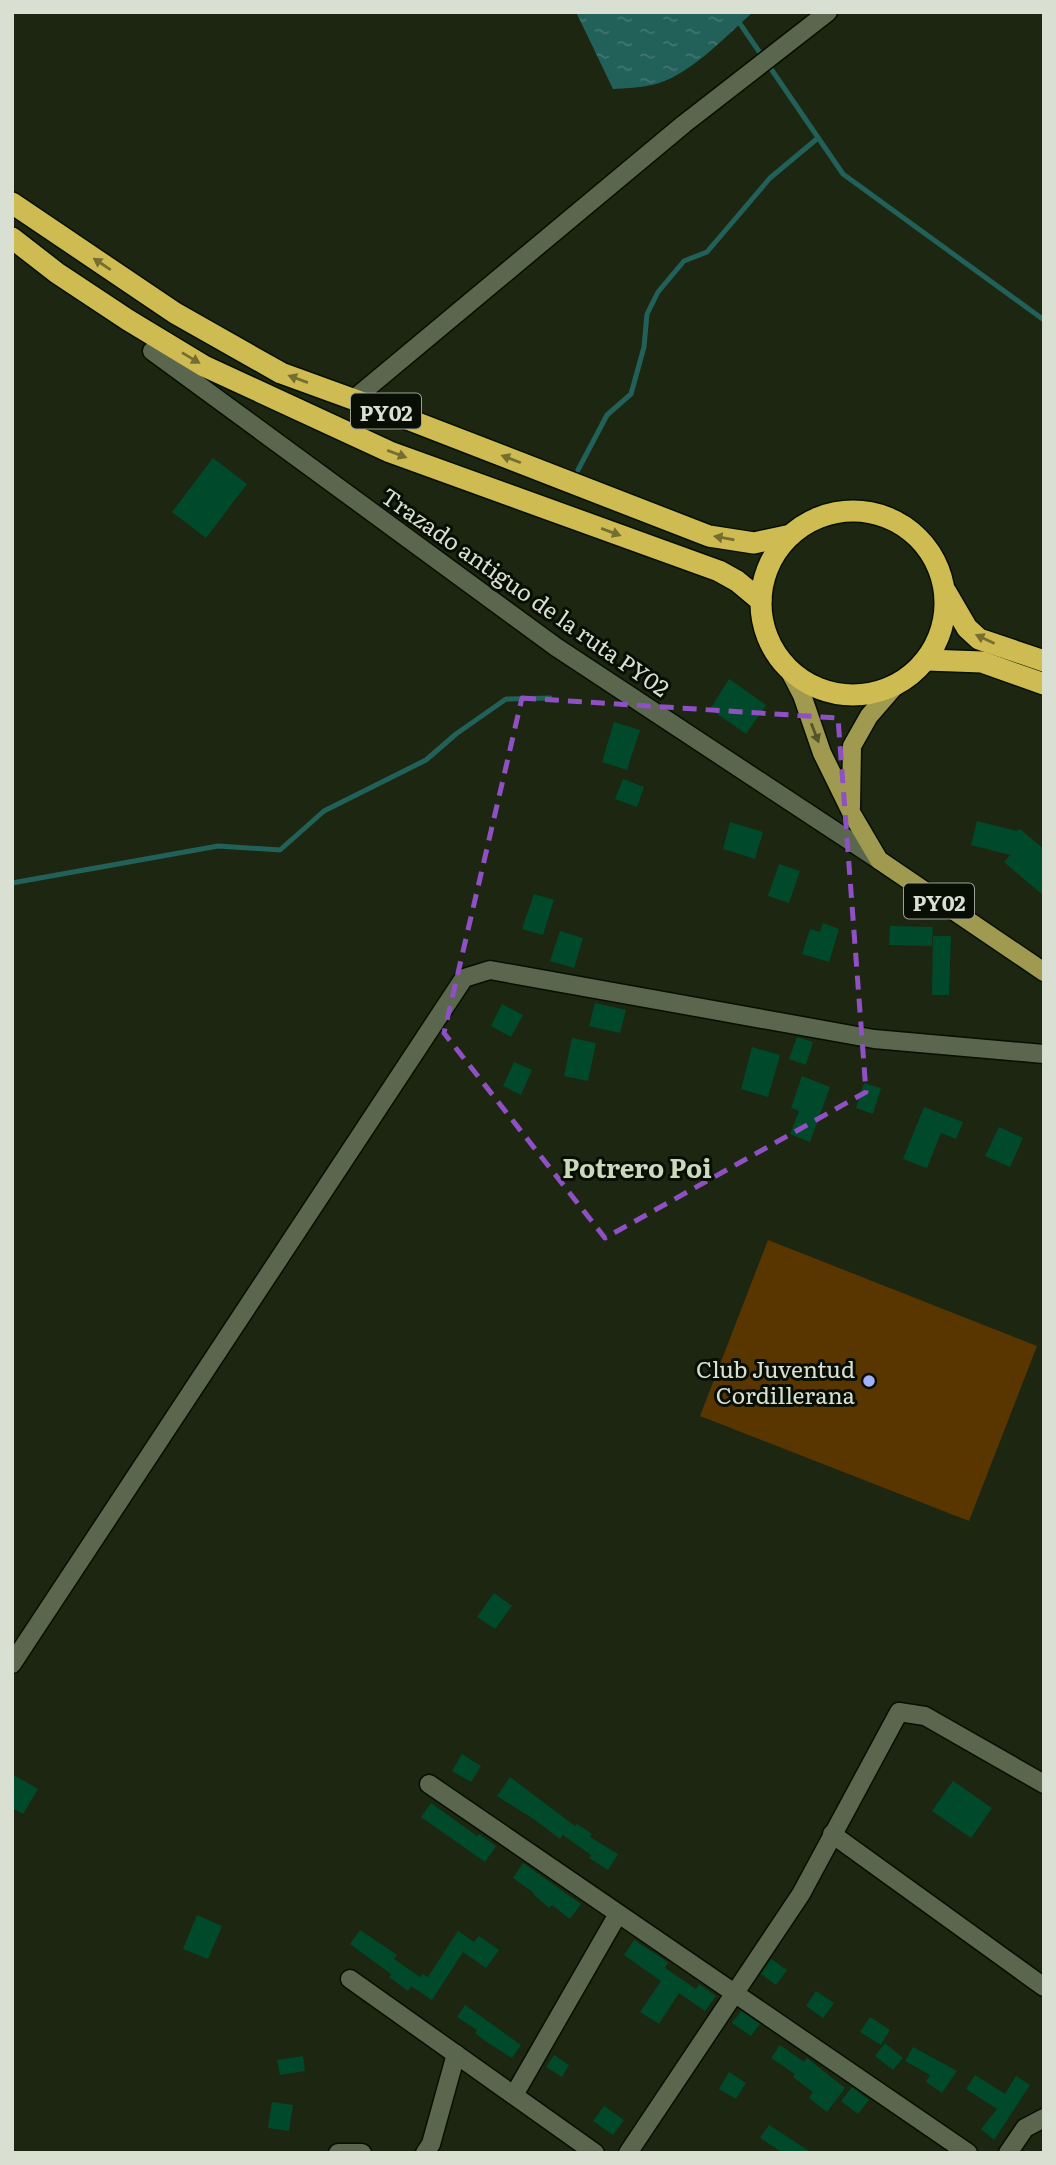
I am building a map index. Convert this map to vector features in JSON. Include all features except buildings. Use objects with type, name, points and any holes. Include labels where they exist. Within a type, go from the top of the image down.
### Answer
[{"type":"highway","name":"PY02","points":[[12,203],[175,313],[281,373],[709,536],[754,543],[791,535]]},
{"type":"highway","name":"PY02","points":[[12,238],[67,280],[204,366],[390,452],[719,571],[761,601]]},
{"type":"highway","name":"PY02","points":[[946,592],[942,629],[927,660],[895,687],[858,696],[821,690],[789,670],[773,650],[763,626],[761,601],[764,576],[775,554],[791,535],[817,518],[847,511],[877,514],[905,527],[927,549],[942,576],[946,592],[967,628],[979,639],[1044,661]]},
{"type":"highway","points":[[927,660],[982,662],[1044,684]]},
{"type":"main road","points":[[789,670],[802,695],[822,753],[852,814]]},
{"type":"main road","points":[[852,814],[852,746],[869,716],[895,687]]},
{"type":"main road","name":"PY02","points":[[852,814],[879,860],[1044,972]]},
{"type":"street","points":[[354,399],[684,124],[828,12]]},
{"type":"street","name":"Trazado antiguo de la ruta PY02","points":[[152,351],[556,647],[879,860]]},
{"type":"street","points":[[12,1664],[464,978],[490,970],[874,1039],[1044,1054]]},
{"type":"street","points":[[628,2153],[801,1894],[899,1712],[925,1716],[1044,1784]]},
{"type":"street","points":[[429,1784],[968,2153]]},
{"type":"street","points":[[832,1834],[1044,1987]]},
{"type":"street","points":[[514,2095],[618,1914]]},
{"type":"street","points":[[350,1979],[595,2153]]},
{"type":"street","points":[[425,2153],[431,2144],[457,2054]]},
{"type":"street","points":[[1008,2153],[1025,2128],[1044,2118]]},
{"type":"street","points":[[338,2153],[362,2153]]},
{"type":"highlighted area","points":[[522,698],[838,718],[866,1092],[605,1238],[444,1033]]},
{"type":"shaded area","name":"Club Juventud Cordillerana","points":[[768,1240],[1037,1346],[969,1521],[700,1416]]},
{"type":"water","points":[[576,12],[753,12],[706,55],[679,74],[652,85],[613,89]]},
{"type":"waterway","points":[[732,12],[843,174],[1044,320]]},
{"type":"waterway","points":[[578,470],[607,415],[631,394],[644,347],[647,314],[658,292],[684,261],[707,252],[770,178],[818,138]]},
{"type":"waterway","points":[[12,883],[218,846],[280,850],[324,811],[426,760],[456,734],[506,699],[550,698]]},
{"type":"place","name":"Club Juventud Cordillerana","points":[[869,1381]]},
{"type":"district","name":"Potrero Poi","points":[[637,1166]]}]
